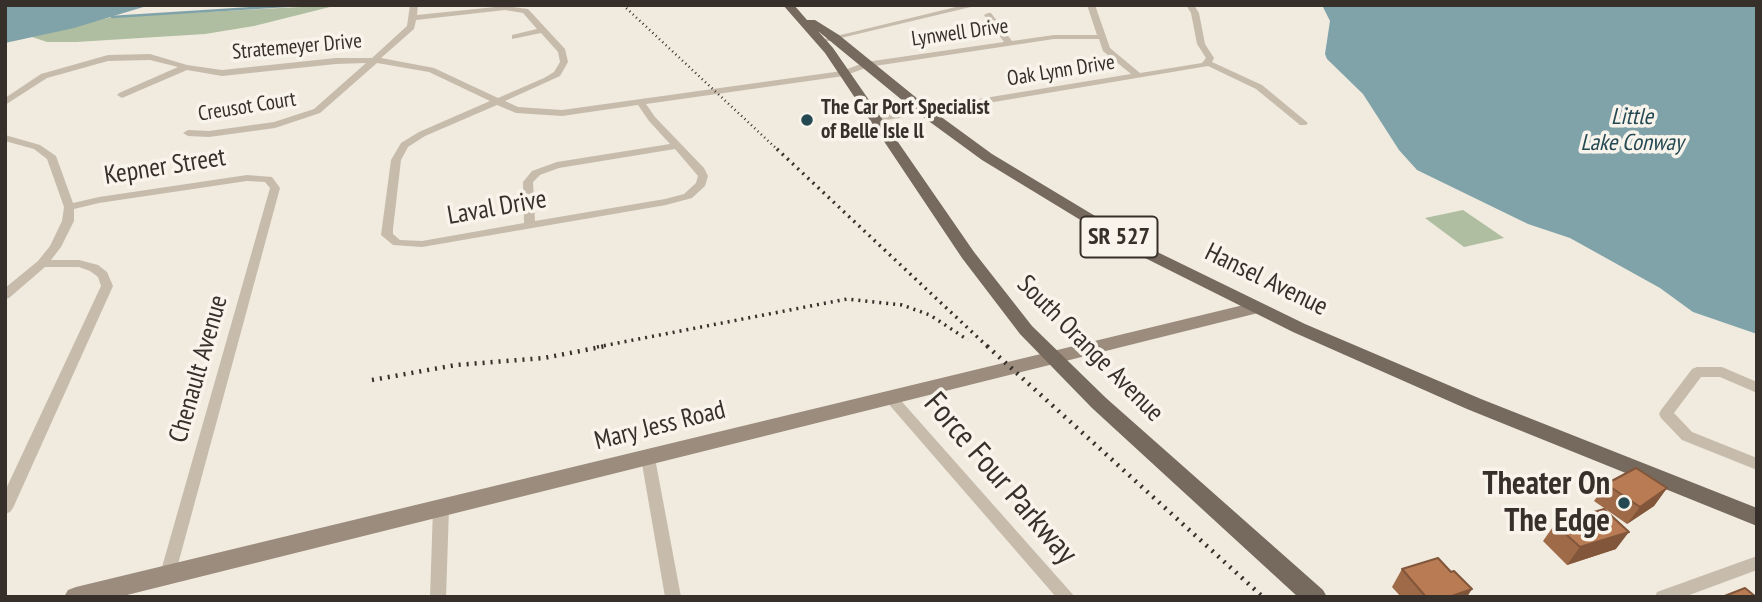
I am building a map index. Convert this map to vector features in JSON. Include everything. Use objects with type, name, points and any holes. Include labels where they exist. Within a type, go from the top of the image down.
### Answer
[{"type":"main road","name":"Hansel Avenue","points":[[792,9],[835,37],[866,65],[986,157],[1110,232],[1256,307],[1437,389],[1757,517]]},
{"type":"main road","name":"South Orange Avenue","points":[[792,9],[844,73],[982,276],[1051,356],[1099,403],[1315,597]]},
{"type":"street","points":[[414,5],[412,18],[492,8],[516,8],[531,15],[544,30],[565,57],[562,68],[547,80],[496,102]]},
{"type":"street","points":[[820,41],[975,5]]},
{"type":"street","points":[[1091,5],[1106,48],[1138,76]]},
{"type":"street","points":[[1190,5],[1195,13],[1201,44],[1209,62],[1259,87],[1303,123]]},
{"type":"street","points":[[988,15],[1010,44]]},
{"type":"street","name":"Creusot Court","points":[[188,133],[209,134],[303,117],[327,104],[376,60],[405,33],[412,18]]},
{"type":"street","points":[[515,37],[544,30]]},
{"type":"street","name":"Lynwell Drive","points":[[866,65],[1054,37],[1101,37]]},
{"type":"street","name":"Stratemeyer Drive","points":[[5,102],[44,76],[91,61],[138,56],[186,67],[237,73],[336,61],[376,60],[431,70],[516,110],[545,114],[641,103],[844,73],[866,65]]},
{"type":"street","name":"Oak Lynn Drive","points":[[875,119],[1209,62]]},
{"type":"street","points":[[122,95],[186,67]]},
{"type":"street","name":"Laval Drive","points":[[496,102],[422,134],[399,151],[387,236],[397,243],[422,244],[688,196],[701,184],[703,176],[641,103]]},
{"type":"street","points":[[5,138],[37,147],[52,158],[69,207],[64,233],[42,263],[5,295]]},
{"type":"street","points":[[530,226],[527,188],[528,182],[536,173],[557,165],[678,146]]},
{"type":"street","name":"Kepner Street","points":[[69,207],[247,178],[268,179]]},
{"type":"street","name":"Chenault Avenue","points":[[168,574],[275,188],[268,179]]},
{"type":"street","points":[[5,508],[107,286],[103,275],[94,268],[79,264],[42,263]]},
{"type":"street","name":"Mary Jess Road","points":[[76,597],[129,590],[168,574],[1256,307]]},
{"type":"street","points":[[1757,388],[1722,372],[1697,372],[1666,414],[1687,436],[1757,464]]},
{"type":"street","name":"Force Four Parkway","points":[[891,398],[1067,597]]},
{"type":"street","points":[[648,458],[673,597]]},
{"type":"street","points":[[438,597],[441,509]]},
{"type":"street","points":[[1663,597],[1757,564]]},
{"type":"green space","points":[[338,5],[254,26],[205,34],[76,42],[47,42],[29,36],[112,17]]},
{"type":"green space","points":[[1463,210],[1504,238],[1464,247],[1425,218]]},
{"type":"water","points":[[5,5],[150,5],[74,28],[5,43]]},
{"type":"water","name":"Little Lake Conway","points":[[1322,5],[1757,5],[1757,334],[1693,312],[1660,288],[1570,238],[1528,224],[1417,170],[1399,150],[1363,94],[1327,59],[1325,54],[1330,21]]},
{"type":"building","points":[[1636,468],[1667,488],[1640,507],[1606,484]]},
{"type":"building","points":[[1604,509],[1629,532],[1580,547],[1555,524]]},
{"type":"building","points":[[1438,558],[1472,589],[1449,597],[1426,597],[1402,569]]},
{"type":"building","points":[[1745,588],[1756,597],[1722,597]]},
{"type":"waterway","points":[[112,17],[301,5]]},
{"type":"railway","points":[[623,5],[779,151]]},
{"type":"railway","points":[[777,149],[988,347]]},
{"type":"railway","points":[[597,347],[847,299],[902,305],[930,315],[968,340]]},
{"type":"railway","points":[[372,380],[456,365],[544,358],[606,346]]},
{"type":"railway","points":[[987,346],[1263,597]]},
{"type":"place","name":"The Car Port Specialist of Belle Isle ll","points":[[807,120]]},
{"type":"place","name":"Theater On The Edge","points":[[1624,503]]}]
